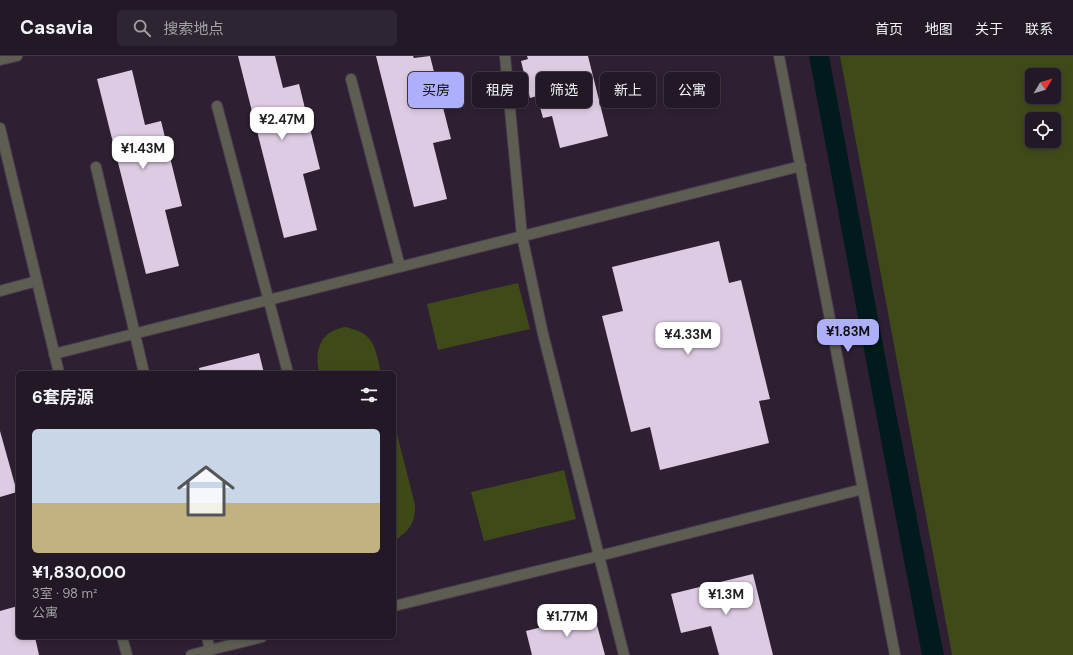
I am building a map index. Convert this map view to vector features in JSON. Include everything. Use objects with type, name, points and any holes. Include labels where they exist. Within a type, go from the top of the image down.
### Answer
[{"type":"street","points":[[0,60],[17,56]]},
{"type":"street","points":[[505,56],[522,236],[543,334],[624,655]]},
{"type":"street","points":[[779,56],[895,655]]},
{"type":"street","points":[[351,79],[400,267]]},
{"type":"street","points":[[217,106],[287,371]]},
{"type":"street","points":[[0,128],[58,371]]},
{"type":"street","points":[[54,354],[801,166]]},
{"type":"street","points":[[96,167],[143,371]]},
{"type":"street","points":[[0,291],[37,282]]},
{"type":"street","points":[[396,606],[863,489]]},
{"type":"street","points":[[122,639],[126,655]]},
{"type":"street","points":[[207,639],[210,650]]},
{"type":"street","points":[[191,655],[254,639]]},
{"type":"green space","points":[[840,56],[1073,56],[1073,655],[952,655]]},
{"type":"green space","points":[[518,283],[530,329],[438,350],[427,304]]},
{"type":"green space","points":[[345,327],[362,333],[368,337],[375,349],[381,371],[319,371],[318,349],[320,344],[327,334]]},
{"type":"green space","points":[[396,430],[415,505],[413,522],[405,533],[396,540]]},
{"type":"green space","points":[[564,470],[576,519],[484,541],[471,492]]},
{"type":"shaded area","points":[[809,56],[829,56],[892,393],[944,655],[922,655]]},
{"type":"building","points":[[238,56],[275,56],[283,88],[299,84],[320,169],[303,174],[317,230],[284,238]]},
{"type":"building","points":[[376,56],[413,56],[414,58],[430,56],[434,72],[408,72],[408,108],[443,108],[451,139],[433,143],[447,199],[414,207]]},
{"type":"building","points":[[527,56],[588,56],[592,72],[536,72],[536,96],[530,98],[528,90],[528,72],[524,72],[521,61],[528,59]]},
{"type":"building","points":[[132,70],[145,125],[161,121],[182,206],[165,210],[179,266],[146,274],[97,79]]},
{"type":"building","points":[[592,72],[608,136],[560,148],[552,116],[543,118],[540,108],[592,108]]},
{"type":"building","points":[[719,241],[729,283],[741,280],[770,399],[759,401],[769,443],[660,470],[650,427],[631,432],[602,316],[623,311],[612,267]]},
{"type":"building","points":[[259,353],[264,371],[200,371],[199,368]]},
{"type":"building","points":[[0,431],[16,492],[0,497]]},
{"type":"building","points":[[753,574],[773,655],[719,655],[711,626],[681,633],[671,594]]},
{"type":"building","points":[[16,607],[16,639],[35,639],[39,655],[0,655],[0,611]]},
{"type":"building","points":[[594,614],[605,655],[532,655],[526,631]]}]
